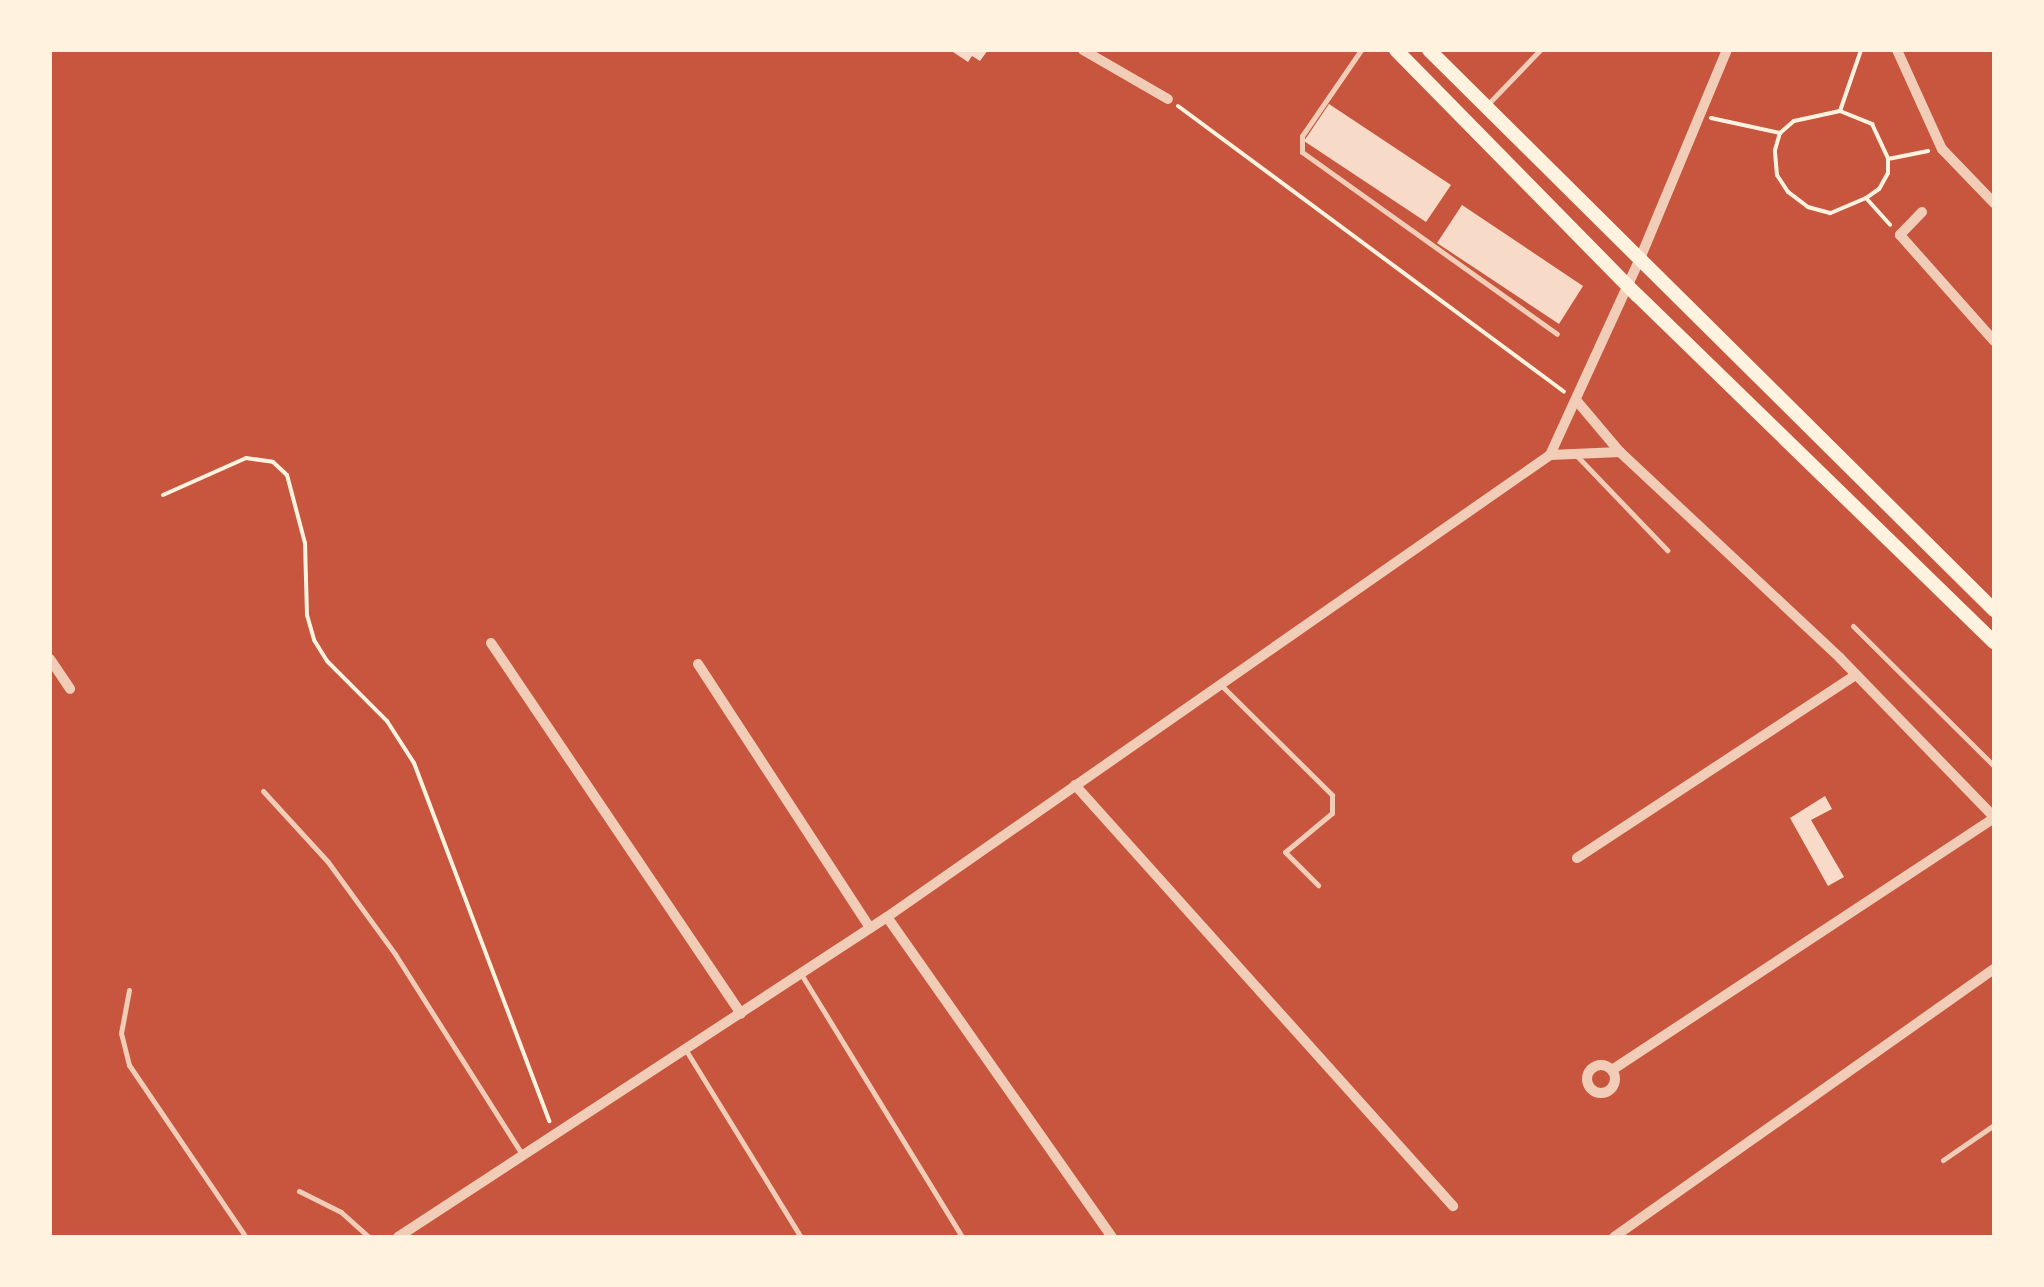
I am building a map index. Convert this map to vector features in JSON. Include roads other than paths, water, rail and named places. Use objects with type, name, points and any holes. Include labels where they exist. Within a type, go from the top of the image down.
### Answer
[{"type":"main road","points":[[1396,50],[1628,285],[1994,642]]},
{"type":"main road","points":[[1429,50],[1994,610]]},
{"type":"street","points":[[1083,50],[1168,99]]},
{"type":"street","points":[[398,1237],[870,928],[1550,455],[1639,261],[1727,50]]},
{"type":"street","points":[[1897,50],[1942,148],[1994,203]]},
{"type":"street","points":[[1922,212],[1900,235],[1994,342]]},
{"type":"street","points":[[1576,400],[1620,452],[1856,675],[1994,817],[1612,1070]]},
{"type":"street","points":[[1550,455],[1620,452]]},
{"type":"street","points":[[491,643],[740,1013]]},
{"type":"street","points":[[50,659],[70,688]]},
{"type":"street","points":[[698,664],[870,928]]},
{"type":"street","points":[[1577,858],[1856,675]]},
{"type":"street","points":[[1075,785],[1453,1206]]},
{"type":"street","points":[[886,917],[1112,1237]]},
{"type":"street","points":[[1614,1237],[1994,969]]},
{"type":"lane","points":[[1361,50],[1302,136],[1302,152],[1557,334]]},
{"type":"lane","points":[[1486,107],[1540,50]]},
{"type":"lane","points":[[1574,454],[1667,550]]},
{"type":"lane","points":[[1853,626],[1994,766]]},
{"type":"lane","points":[[1220,684],[1334,799],[1328,817],[1285,852],[1318,885]]},
{"type":"lane","points":[[263,791],[328,862],[395,954],[523,1155]]},
{"type":"lane","points":[[801,974],[962,1237]]},
{"type":"lane","points":[[129,990],[120,1033],[129,1065],[246,1237]]},
{"type":"lane","points":[[685,1049],[801,1237]]},
{"type":"lane","points":[[1943,1160],[1994,1125]]},
{"type":"lane","points":[[299,1191],[341,1212],[369,1237]]}]
